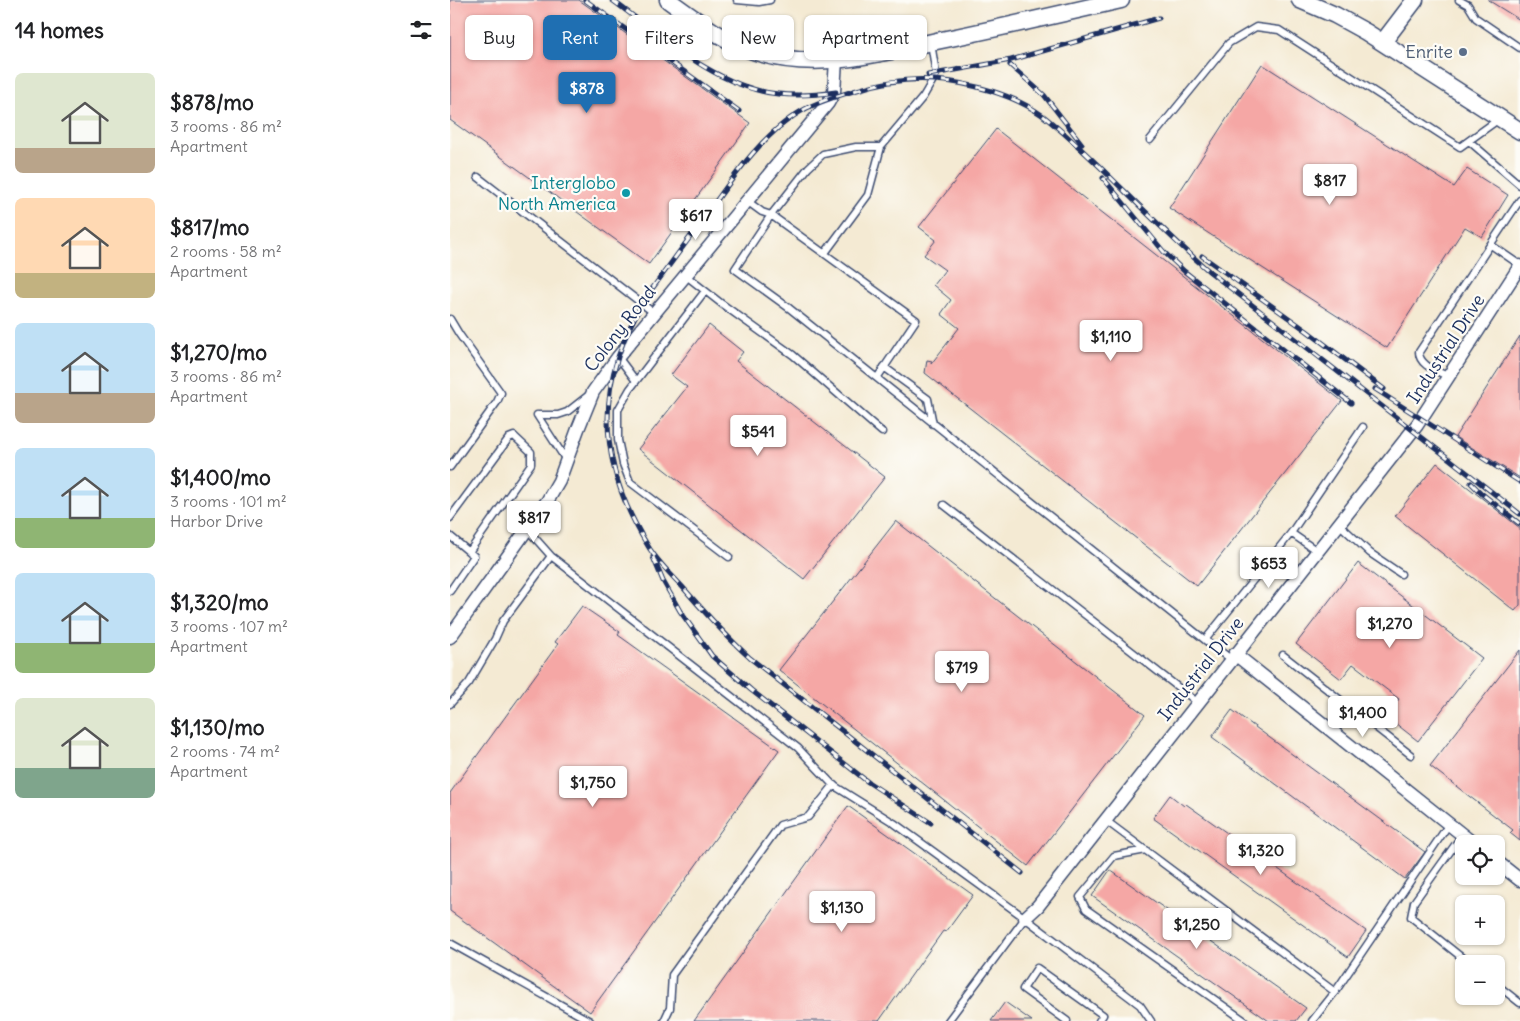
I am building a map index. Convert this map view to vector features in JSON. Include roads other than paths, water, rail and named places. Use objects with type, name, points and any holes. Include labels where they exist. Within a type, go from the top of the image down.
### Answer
[{"type":"street","points":[[668,0],[716,34],[745,48],[784,58],[808,61],[836,60]]},
{"type":"street","points":[[927,43],[1121,0]]},
{"type":"street","points":[[1300,0],[1348,22],[1383,42],[1520,131]]},
{"type":"street","points":[[1383,42],[1415,0]]},
{"type":"street","name":"Colony Road","points":[[450,636],[559,481],[593,392],[618,357],[832,97],[835,85],[836,60]]},
{"type":"street","name":"Industrial Drive","points":[[1025,918],[1038,906],[1417,425],[1520,266]]},
{"type":"street","points":[[1233,657],[1333,732],[1462,835]]},
{"type":"street","points":[[1505,868],[1520,880]]},
{"type":"lane","points":[[737,0],[751,2],[770,0]]},
{"type":"lane","points":[[1459,0],[1468,5],[1476,18],[1520,48]]},
{"type":"lane","points":[[1150,140],[1229,44],[1256,27],[1280,30],[1460,147],[1500,118]]},
{"type":"lane","points":[[825,253],[868,196],[881,148],[934,80],[936,74],[931,42]]},
{"type":"lane","points":[[1468,141],[1520,185]]},
{"type":"lane","points":[[881,148],[856,147],[823,154],[808,168],[771,215],[736,269],[789,308],[1205,640],[1233,657]]},
{"type":"lane","points":[[478,177],[654,313]]},
{"type":"lane","points":[[1449,377],[1423,363],[1419,358],[1419,352],[1520,200]]},
{"type":"lane","points":[[747,201],[762,212],[771,215],[825,253],[916,320],[876,378]]},
{"type":"lane","points":[[1491,246],[1520,266]]},
{"type":"lane","points":[[685,275],[794,355],[882,432]]},
{"type":"lane","points":[[706,291],[636,381],[618,410],[618,440],[623,464],[630,482],[729,558]]},
{"type":"lane","points":[[450,319],[501,393],[497,402],[450,467]]},
{"type":"lane","points":[[618,357],[636,381]]},
{"type":"lane","points":[[884,367],[928,399],[933,424]]},
{"type":"lane","points":[[567,462],[537,415],[558,415],[567,412],[593,392]]},
{"type":"lane","points":[[1205,640],[1291,533],[1363,427]]},
{"type":"lane","points":[[450,518],[509,438],[514,436],[531,452],[531,464],[468,552]]},
{"type":"lane","points":[[944,505],[1197,702]]},
{"type":"lane","points":[[1338,524],[1370,552],[1401,574]]},
{"type":"lane","points":[[527,529],[551,556],[798,748],[834,785],[894,823],[1025,918],[1140,1005],[1151,1021]]},
{"type":"lane","points":[[1291,533],[1317,552]]},
{"type":"lane","points":[[450,536],[474,556],[450,591]]},
{"type":"lane","points":[[450,704],[469,683],[496,639],[503,621],[551,556]]},
{"type":"lane","points":[[1283,656],[1411,755]]},
{"type":"lane","points":[[1333,732],[1351,708]]},
{"type":"lane","points":[[664,1021],[670,1008],[672,975],[774,833],[780,825],[808,817],[834,785]]},
{"type":"lane","points":[[1105,820],[1335,992]]},
{"type":"lane","points":[[1312,1021],[1335,992],[1449,824]]},
{"type":"lane","points":[[1455,845],[1414,902],[1411,917],[1459,955]]},
{"type":"lane","points":[[1146,850],[1114,856],[1080,897],[1086,909],[1246,1021]]},
{"type":"lane","points":[[948,1021],[1025,918]]},
{"type":"lane","points":[[450,943],[590,1021]]},
{"type":"lane","points":[[1067,1021],[1023,989],[1037,968],[1103,1015],[1099,1021]]},
{"type":"lane","points":[[1505,991],[1520,1003]]},
{"type":"railway","points":[[585,0],[739,111]]},
{"type":"railway","points":[[612,0],[690,58],[733,82],[755,90],[778,94],[807,95],[836,92]]},
{"type":"railway","points":[[928,75],[1011,60],[1159,18]]},
{"type":"railway","points":[[1010,65],[1044,95],[1082,144]]},
{"type":"railway","points":[[1022,873],[750,658],[725,634],[652,552],[631,514],[618,482],[611,451],[608,419],[611,388],[618,356],[631,325],[649,293],[739,170],[764,141],[792,117],[825,100],[866,87],[905,80],[935,80],[963,84],[1004,95],[1018,101],[1050,121],[1210,272],[1520,514]]},
{"type":"railway","points":[[1103,178],[1164,252],[1184,271],[1351,403]]},
{"type":"railway","points":[[1202,256],[1384,389]]},
{"type":"railway","points":[[1375,389],[1520,482]]},
{"type":"railway","points":[[1471,483],[1520,524]]},
{"type":"railway","points":[[653,557],[663,581],[680,611],[712,656],[751,690],[868,782],[931,823]]},
{"type":"place","name":"Enrite","points":[[1463,52]]},
{"type":"place","name":"Interglobo North America","points":[[626,193]]}]
